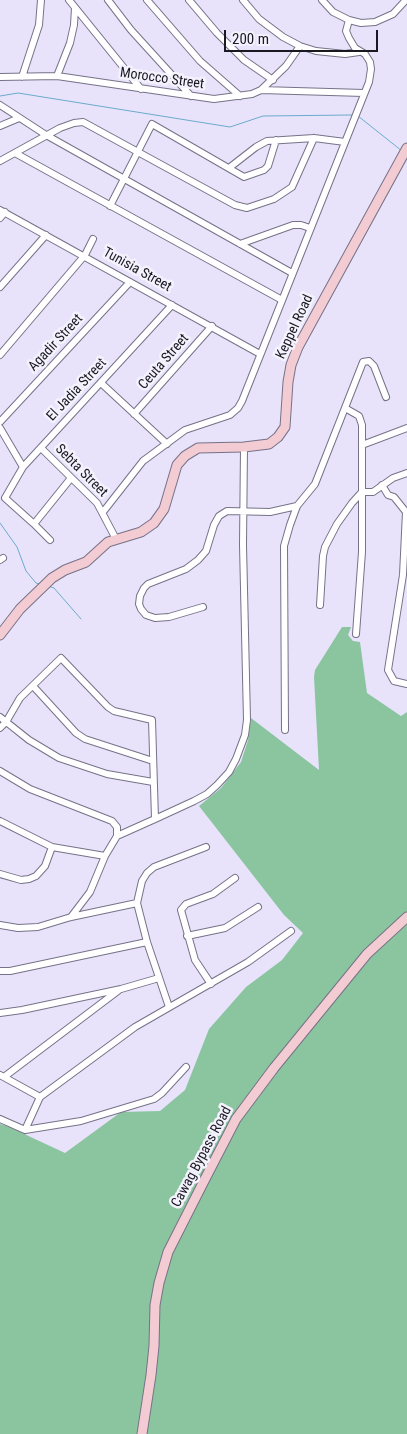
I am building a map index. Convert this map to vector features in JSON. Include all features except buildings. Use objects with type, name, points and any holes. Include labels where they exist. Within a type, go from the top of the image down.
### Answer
[{"type":"street","points":[[22,77],[39,25],[42,0]]},
{"type":"street","points":[[69,0],[141,89]]},
{"type":"street","points":[[108,0],[191,96]]},
{"type":"street","points":[[146,0],[200,61],[240,96]]},
{"type":"street","points":[[189,0],[217,33],[244,60],[273,80]]},
{"type":"street","points":[[243,0],[260,19],[283,37],[300,46],[316,51],[345,54],[360,52]]},
{"type":"street","points":[[322,0],[333,12],[349,20],[361,22],[375,22],[393,14],[406,0]]},
{"type":"street","points":[[56,76],[70,43],[75,8]]},
{"type":"street","points":[[103,512],[144,461],[185,430],[230,415],[238,408],[242,401],[368,82],[370,62],[365,54],[360,52],[349,38],[346,31],[349,20]]},
{"type":"street","name":"Morocco Street","points":[[0,77],[56,76],[214,99],[252,94],[261,90],[286,66],[300,46]]},
{"type":"street","points":[[261,90],[364,93]]},
{"type":"street","points":[[0,105],[46,135],[292,274]]},
{"type":"street","points":[[0,126],[19,118]]},
{"type":"street","points":[[0,161],[46,135],[74,123],[83,122],[235,205],[247,208],[274,199],[292,188],[314,138]]},
{"type":"street","points":[[110,206],[152,124],[244,177],[264,170],[268,166],[276,140]]},
{"type":"street","points":[[229,168],[268,141],[314,138],[345,142]]},
{"type":"street","name":"Keppel Road","points":[[0,635],[20,610],[52,578],[61,572],[86,562],[102,546],[150,527],[164,509],[177,465],[184,456],[198,448],[244,447],[269,444],[278,437],[285,427],[288,382],[291,365],[298,347],[407,148]]},
{"type":"street","points":[[15,153],[282,300]]},
{"type":"street","points":[[0,218],[3,211]]},
{"type":"street","name":"Tunisia Street","points":[[3,211],[260,354]]},
{"type":"street","points":[[240,244],[293,225],[310,228]]},
{"type":"street","points":[[0,287],[46,235]]},
{"type":"street","points":[[0,355],[85,255],[93,239]]},
{"type":"street","name":"Agadir Street","points":[[0,422],[130,282]]},
{"type":"street","name":"El Jadia Street","points":[[34,524],[7,501],[6,496],[23,467],[172,305]]},
{"type":"street","name":"Ceuta Street","points":[[134,414],[212,326]]},
{"type":"street","points":[[285,730],[284,546],[297,506],[315,484],[363,362],[369,361],[374,366],[386,397]]},
{"type":"street","points":[[101,383],[167,444]]},
{"type":"street","points":[[345,408],[359,416],[362,425],[362,552],[356,634]]},
{"type":"street","points":[[0,428],[23,467]]},
{"type":"street","points":[[362,445],[407,428]]},
{"type":"street","points":[[117,836],[194,802],[207,794],[229,772],[243,741],[247,720],[243,554],[244,447]]},
{"type":"street","name":"Sebta Street","points":[[41,448],[91,496],[103,512],[116,539]]},
{"type":"street","points":[[320,605],[323,556],[325,547],[337,524],[362,492],[373,492],[393,478],[407,473]]},
{"type":"street","points":[[50,540],[34,524],[71,478]]},
{"type":"street","points":[[382,486],[388,495],[394,497],[407,512],[403,575],[388,670],[394,681],[407,684]]},
{"type":"street","points":[[203,607],[169,617],[155,618],[146,615],[139,604],[140,596],[148,584],[186,569],[198,560],[206,551],[214,525],[219,516],[226,511],[270,512],[297,506]]},
{"type":"street","points":[[0,728],[6,722],[20,698],[59,658],[63,658],[108,708],[152,720],[155,820]]},
{"type":"street","points":[[33,686],[76,733],[85,739],[153,761]]},
{"type":"street","points":[[0,717],[46,751],[68,762],[106,774],[153,782]]},
{"type":"street","points":[[0,771],[30,789],[112,821],[117,827],[117,836],[105,856],[95,884],[71,917]]},
{"type":"street","points":[[0,821],[52,847],[105,856]]},
{"type":"street","points":[[0,874],[21,880],[36,876],[45,866],[52,847]]},
{"type":"street","points":[[169,1007],[147,942],[137,903],[142,881],[154,867],[206,847]]},
{"type":"street","points":[[211,984],[195,960],[181,914],[184,907],[189,903],[213,894],[235,878]]},
{"type":"street","points":[[0,925],[28,928],[47,925],[71,917],[137,903]]},
{"type":"street","points":[[187,936],[225,928],[258,907]]},
{"type":"street","name":"Cawag Bypass Road","points":[[142,1434],[151,1375],[155,1305],[159,1283],[168,1252],[204,1179],[236,1119],[274,1068],[356,966],[407,918]]},
{"type":"street","points":[[25,1130],[40,1097],[120,1038],[169,1007],[248,962],[291,931]]},
{"type":"street","points":[[0,971],[10,971],[147,942]]},
{"type":"street","points":[[0,1013],[121,989],[159,978]]},
{"type":"street","points":[[40,1097],[2,1076],[121,989]]},
{"type":"street","points":[[0,1119],[25,1130],[81,1121],[145,1102],[162,1093],[186,1068]]},
{"type":"green space","points":[[342,627],[351,627],[348,635],[353,641],[360,642],[367,693],[401,716],[407,712],[407,1434],[0,1434],[0,1124],[65,1153],[121,1112],[160,1111],[185,1090],[209,1029],[246,987],[282,960],[303,933],[284,915],[199,806],[221,788],[241,762],[248,740],[251,718],[319,770],[315,670]]},
{"type":"waterway","points":[[0,96],[18,93],[230,127],[263,116],[352,115]]},
{"type":"waterway","points":[[358,116],[402,151]]},
{"type":"waterway","points":[[0,523],[17,547],[26,571],[36,583],[40,584]]},
{"type":"waterway","points":[[48,586],[54,588],[81,619]]}]
